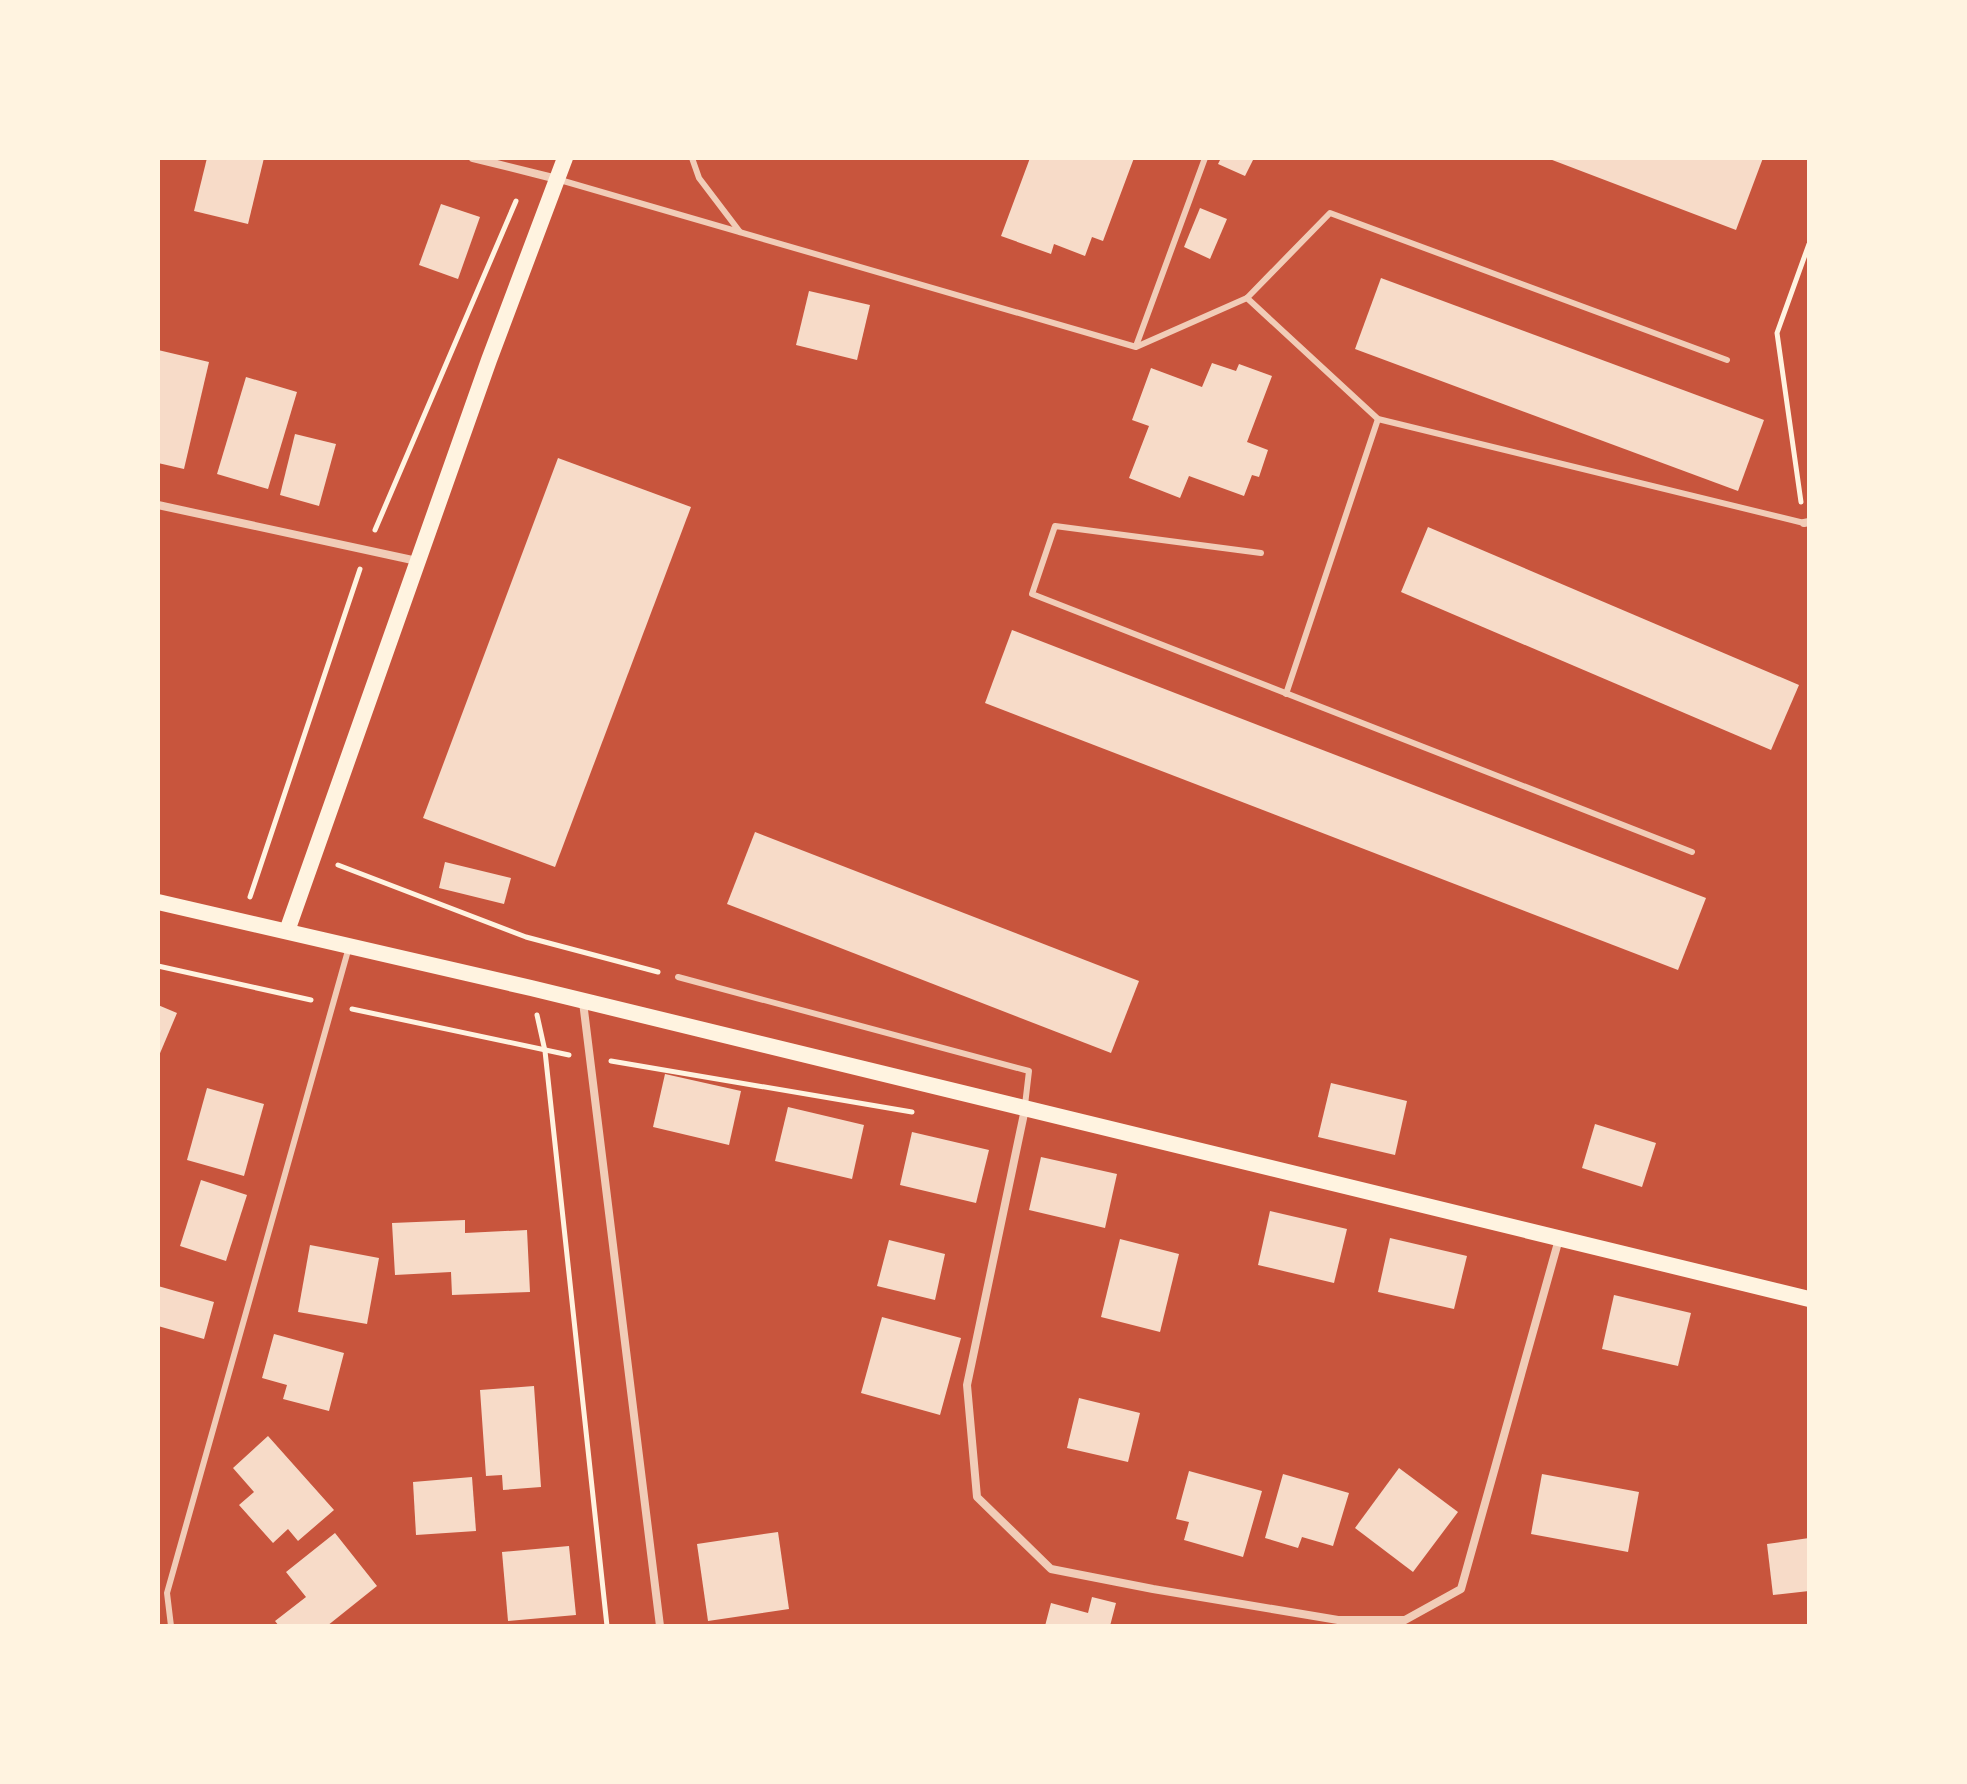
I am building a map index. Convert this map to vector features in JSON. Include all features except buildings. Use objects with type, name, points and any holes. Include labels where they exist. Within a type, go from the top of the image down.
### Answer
[{"type":"main road","points":[[287,931],[311,854],[565,158]]},
{"type":"main road","points":[[158,902],[531,988],[1809,1299]]},
{"type":"street","points":[[473,158],[557,179]]},
{"type":"street","points":[[158,505],[417,561]]},
{"type":"street","points":[[583,1002],[660,1626]]},
{"type":"street","points":[[1025,1109],[967,1385],[977,1497],[1051,1569],[1338,1620],[1405,1620],[1461,1589],[1559,1239]]},
{"type":"lane","points":[[692,158],[699,178],[740,232]]},
{"type":"lane","points":[[1136,347],[1205,158]]},
{"type":"lane","points":[[557,179],[1136,347],[1247,298],[1330,213],[1727,360]]},
{"type":"lane","points":[[1247,298],[1378,419],[1807,522]]},
{"type":"lane","points":[[1286,694],[1378,419]]},
{"type":"lane","points":[[1261,553],[1055,526],[1032,594],[1692,852]]},
{"type":"lane","points":[[171,1626],[167,1593],[349,945]]},
{"type":"lane","points":[[678,977],[1029,1071],[1025,1109]]},
{"type":"path","points":[[1807,522],[1777,333],[1809,244]]},
{"type":"path","points":[[311,854],[526,937],[678,977]]},
{"type":"path","points":[[158,966],[313,1000]]},
{"type":"path","points":[[531,988],[545,1051],[607,1626]]},
{"type":"path","points":[[344,1007],[545,1051],[914,1112]]}]
